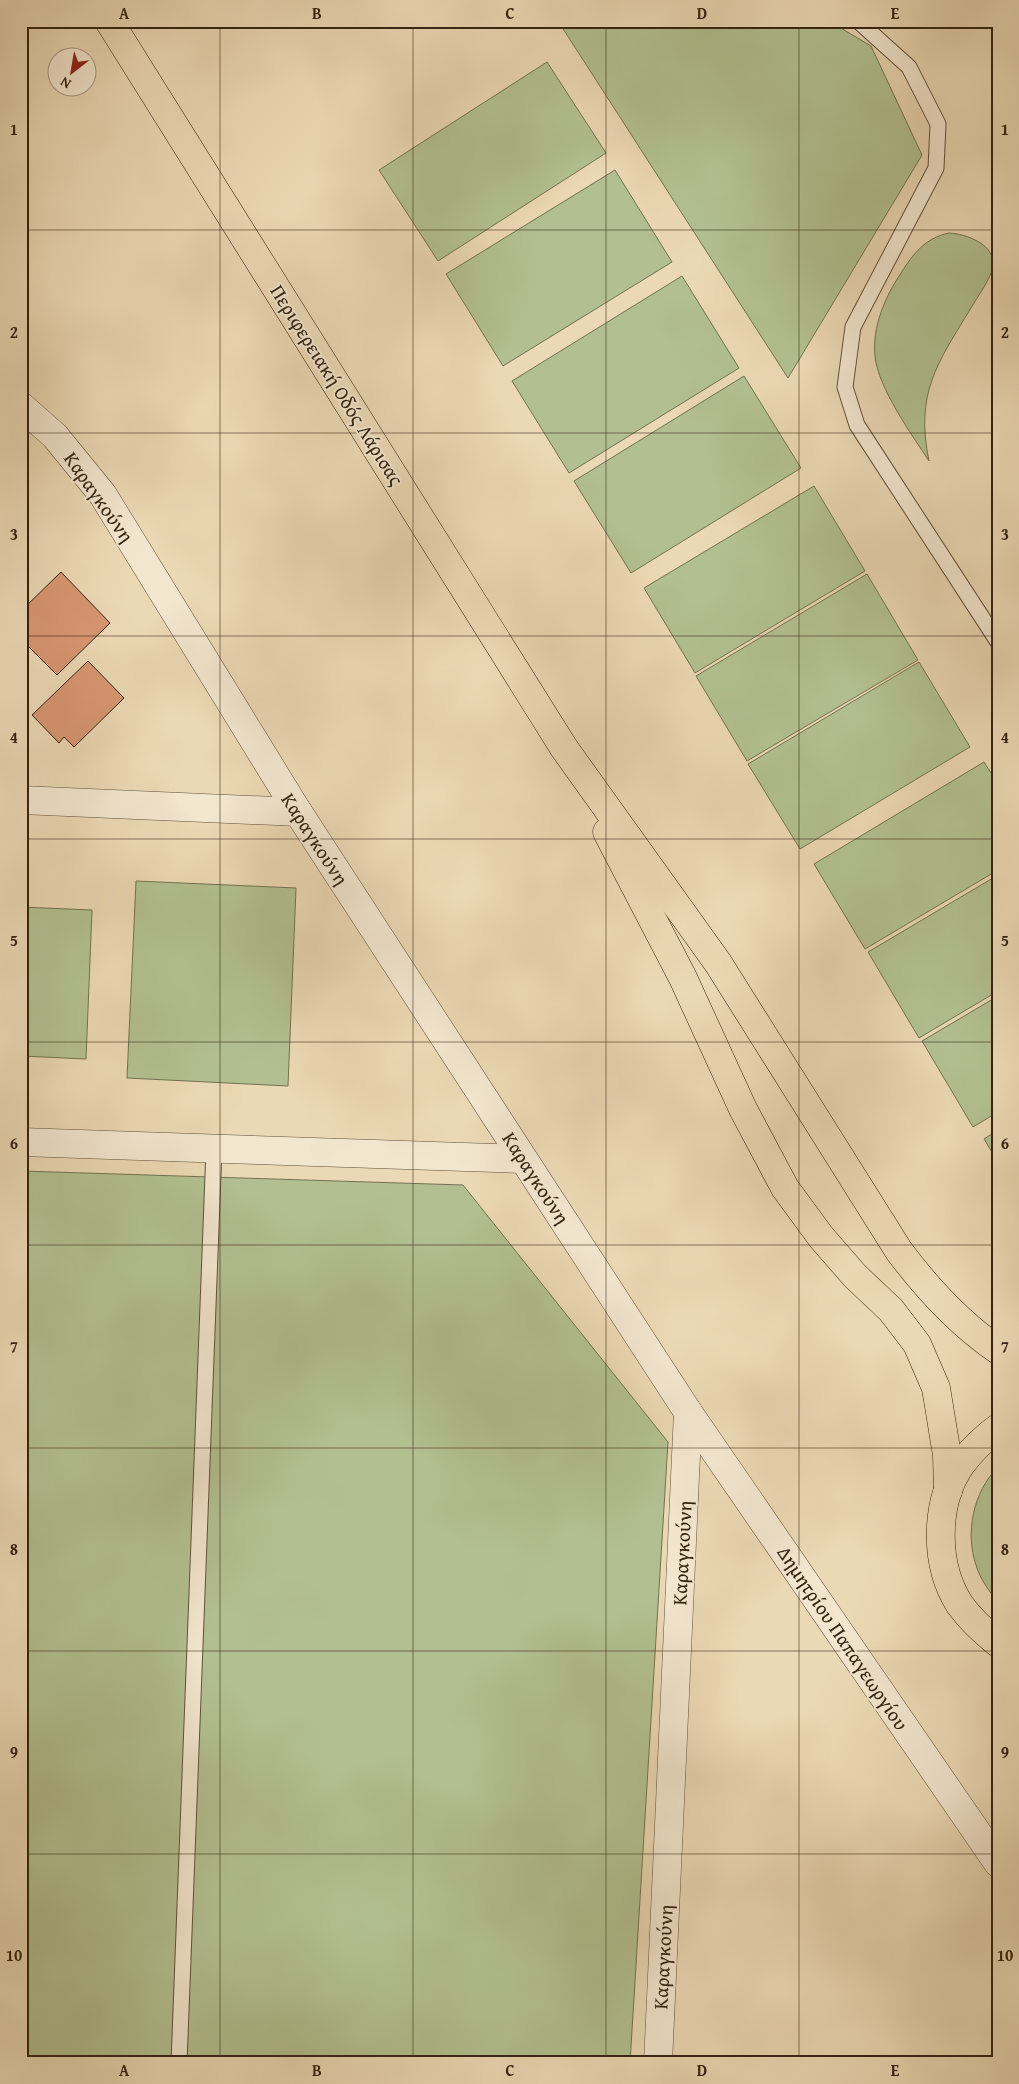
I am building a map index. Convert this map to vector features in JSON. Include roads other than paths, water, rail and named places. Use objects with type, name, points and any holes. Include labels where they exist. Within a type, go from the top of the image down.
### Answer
[{"type":"highway","name":"Περιφερειακή Οδός Λάρισας","points":[[109,21],[564,748]]},
{"type":"highway","points":[[564,748],[718,963],[899,1251],[920,1279],[984,1340],[998,1350]]},
{"type":"highway","points":[[564,748],[683,978],[743,1109],[785,1188],[821,1236],[855,1276],[891,1310],[917,1344],[936,1388],[947,1455],[948,1491]]},
{"type":"highway","points":[[998,1428],[979,1443],[961,1464],[948,1491],[941,1519],[941,1549],[947,1578],[960,1604],[978,1627],[998,1643]]},
{"type":"street","name":"Καραγκούνη","points":[[23,409],[55,436],[103,495],[298,812],[688,1412],[658,2063]]},
{"type":"street","points":[[21,800],[298,812]]},
{"type":"street","points":[[21,1142],[523,1159]]},
{"type":"street","name":"Δημητρίου Παπαγεωργίου","points":[[688,1412],[998,1863]]},
{"type":"lane","points":[[858,21],[909,67],[938,124],[936,168],[853,327],[845,387],[857,425],[998,642]]},
{"type":"lane","points":[[179,2063],[214,1149]]}]
